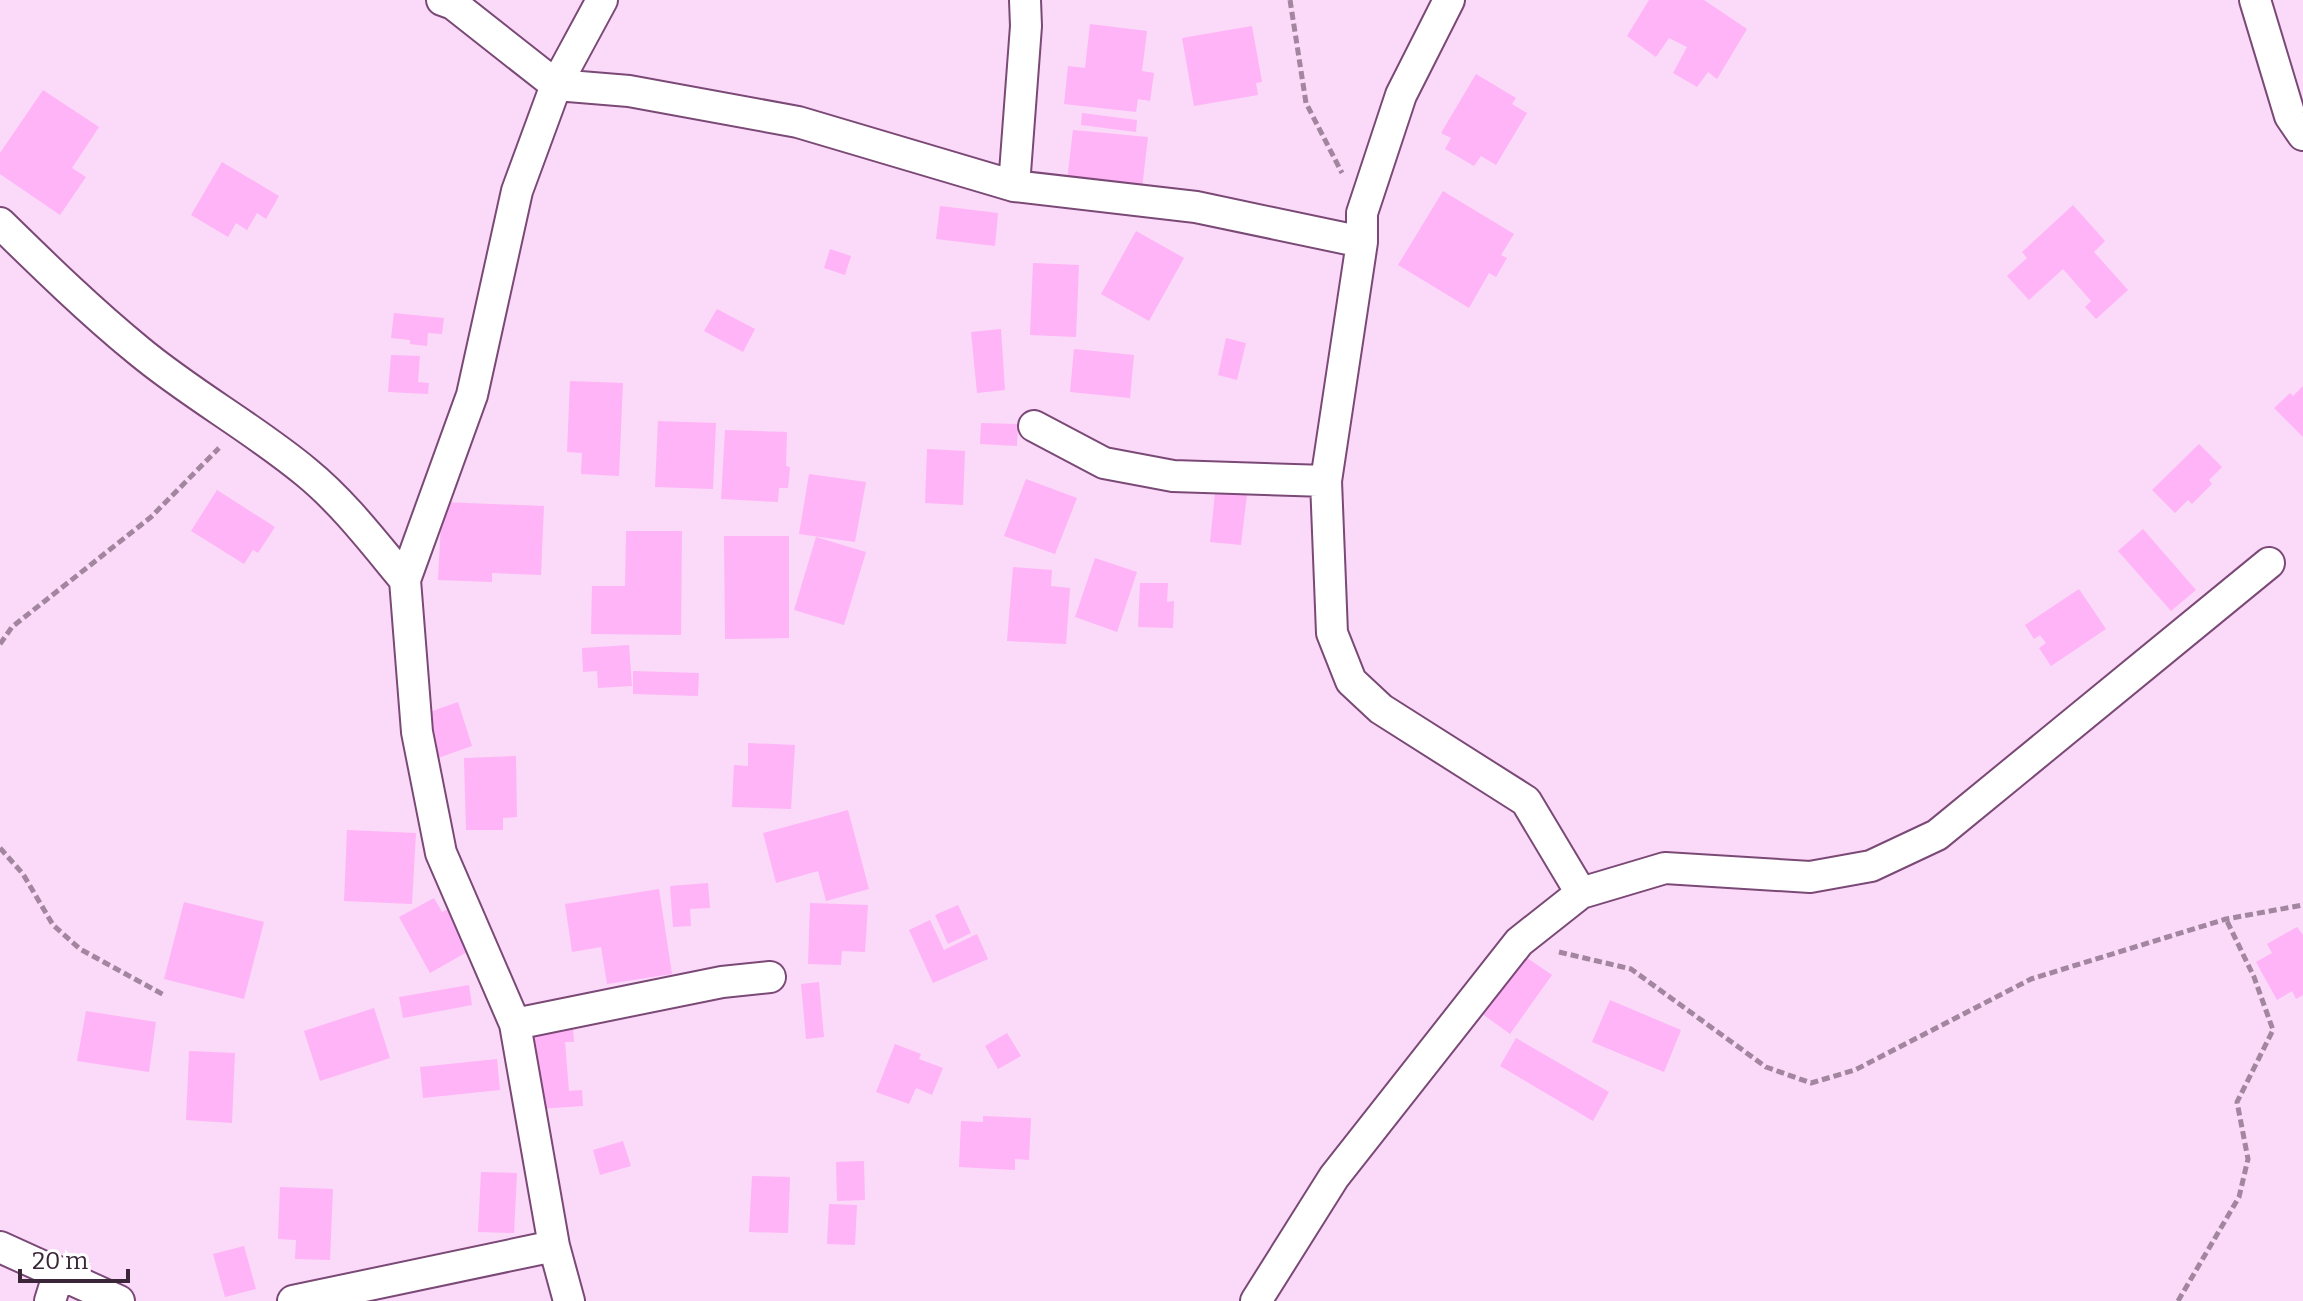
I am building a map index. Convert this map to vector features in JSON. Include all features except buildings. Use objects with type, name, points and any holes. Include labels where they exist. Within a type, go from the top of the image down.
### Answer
[{"type":"street","points":[[442,0],[453,4],[556,85],[629,91],[798,122],[1014,186],[1362,228]]},
{"type":"street","points":[[569,1301],[554,1246],[515,1024],[441,853],[417,732],[405,580],[472,395],[517,191],[556,85],[602,0]]},
{"type":"street","points":[[1014,186],[1026,26],[1025,0]]},
{"type":"street","points":[[1449,0],[1401,95],[1362,228],[1326,481],[1332,633],[1351,681],[1381,709],[1526,801],[1581,893]]},
{"type":"street","points":[[2255,0],[2290,116],[2303,135]]},
{"type":"street","points":[[0,223],[138,351],[192,392],[243,424],[309,475],[354,520],[405,580]]},
{"type":"street","points":[[1034,426],[1104,463],[1173,476],[1326,481]]},
{"type":"street","points":[[1256,1301],[1334,1177],[1519,942],[1581,893],[1665,868],[1810,877],[1871,866],[1937,835],[2269,563]]},
{"type":"street","points":[[515,1024],[722,982],[770,977]]},
{"type":"street","points":[[293,1301],[554,1246]]},
{"type":"street","points":[[0,1247],[54,1287],[119,1301]]},
{"type":"path","points":[[1290,0],[1306,103],[1362,228]]},
{"type":"path","points":[[0,644],[12,627],[151,517],[243,424]]},
{"type":"path","points":[[0,848],[23,874],[53,925],[80,949],[164,995]]},
{"type":"path","points":[[1519,942],[1631,969],[1766,1067],[1811,1083],[1855,1070],[2031,979],[2226,919],[2303,905]]},
{"type":"path","points":[[2178,1301],[2239,1197],[2248,1159],[2237,1102],[2273,1030],[2254,977],[2226,919]]}]
